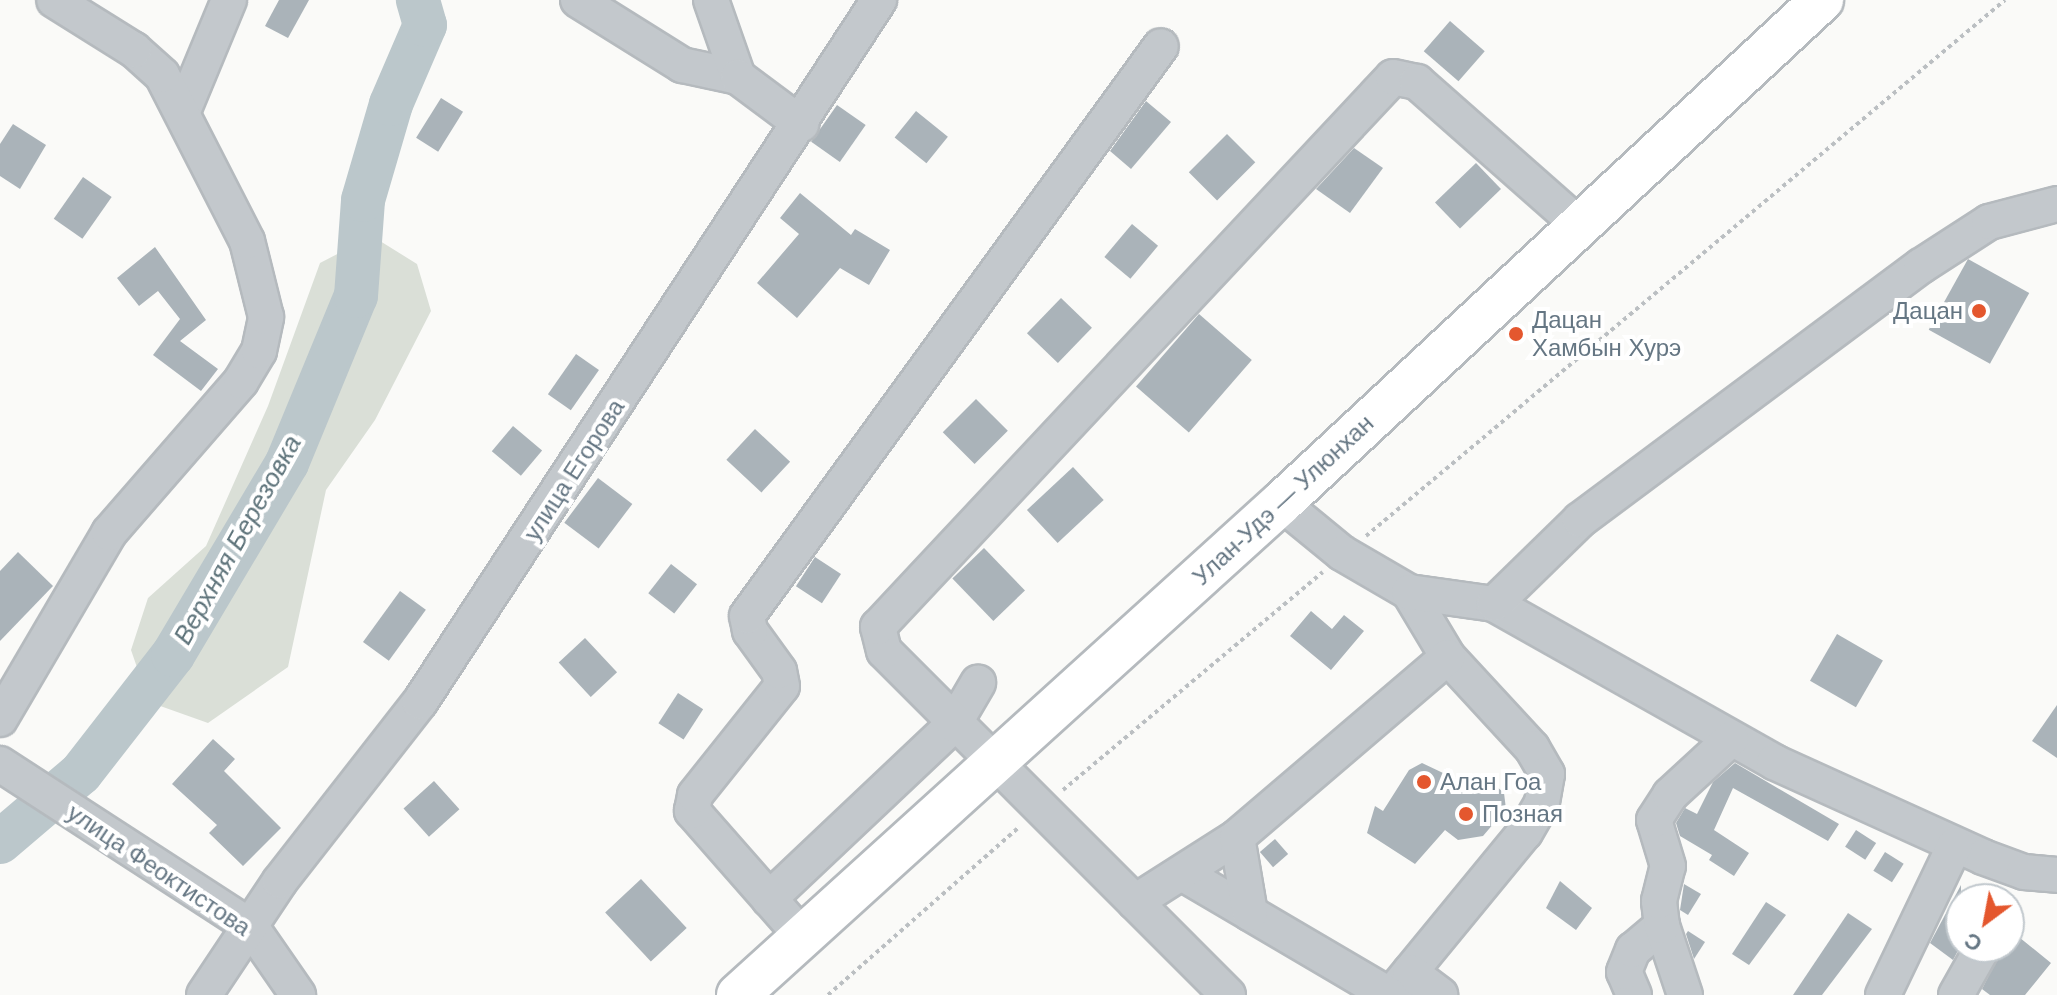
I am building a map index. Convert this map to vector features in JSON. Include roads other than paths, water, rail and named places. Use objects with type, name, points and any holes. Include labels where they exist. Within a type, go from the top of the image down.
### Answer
[{"type":"main road","name":"Улан-Удэ — Улюнхан","points":[[738,995],[1281,503],[1822,0]]},
{"type":"street","points":[[0,719],[109,533],[241,381],[259,351],[266,317],[261,282],[247,241],[162,75],[134,50],[54,0]]},
{"type":"street","points":[[183,111],[229,0]]},
{"type":"street","points":[[578,0],[682,65],[738,77],[801,124]]},
{"type":"street","points":[[711,0],[738,77]]},
{"type":"street","name":"улица Егорова","points":[[204,995],[251,927],[420,702],[801,124],[879,0]]},
{"type":"street","points":[[802,936],[692,811],[695,795],[782,686],[779,671],[747,624],[750,610],[1161,46]]},
{"type":"street","points":[[1228,995],[884,651],[878,627],[884,616],[1382,84],[1393,77],[1417,82],[1578,224]]},
{"type":"street","points":[[1494,604],[1591,511],[1921,266],[1989,222],[2057,204]]},
{"type":"street","points":[[1281,503],[1344,554],[1409,592],[1494,604],[1731,739],[2030,882]]},
{"type":"street","points":[[1396,987],[1525,832],[1542,803],[1547,774],[1532,748],[1448,657],[1409,592]]},
{"type":"street","points":[[1135,902],[1237,837],[1448,657]]},
{"type":"street","points":[[769,899],[954,724],[978,683]]},
{"type":"street","points":[[1687,993],[1662,926],[1659,901],[1668,866],[1654,820],[1670,795],[1731,739]]},
{"type":"street","name":"улица Феоктистова","points":[[0,764],[251,927],[298,995]]},
{"type":"street","points":[[1237,837],[1250,913]]},
{"type":"street","points":[[1883,995],[1955,845]]},
{"type":"street","points":[[1182,873],[1250,913],[1396,987],[1440,995]]},
{"type":"street","points":[[1634,995],[1624,972],[1628,961],[1633,950],[1662,926]]},
{"type":"street","points":[[1956,995],[1974,963]]},
{"type":"waterway","name":"Верхняя Березовка","points":[[0,842],[81,773],[173,655],[287,463],[356,296],[363,200],[391,104],[425,25],[418,0]]},
{"type":"place","name":"Дацан","points":[[1979,311]]},
{"type":"place","name":"Дацан Хамбын Хурэ","points":[[1516,334]]},
{"type":"place","name":"Алан Гоа","points":[[1424,782]]},
{"type":"place","name":"Позная","points":[[1466,814]]}]
